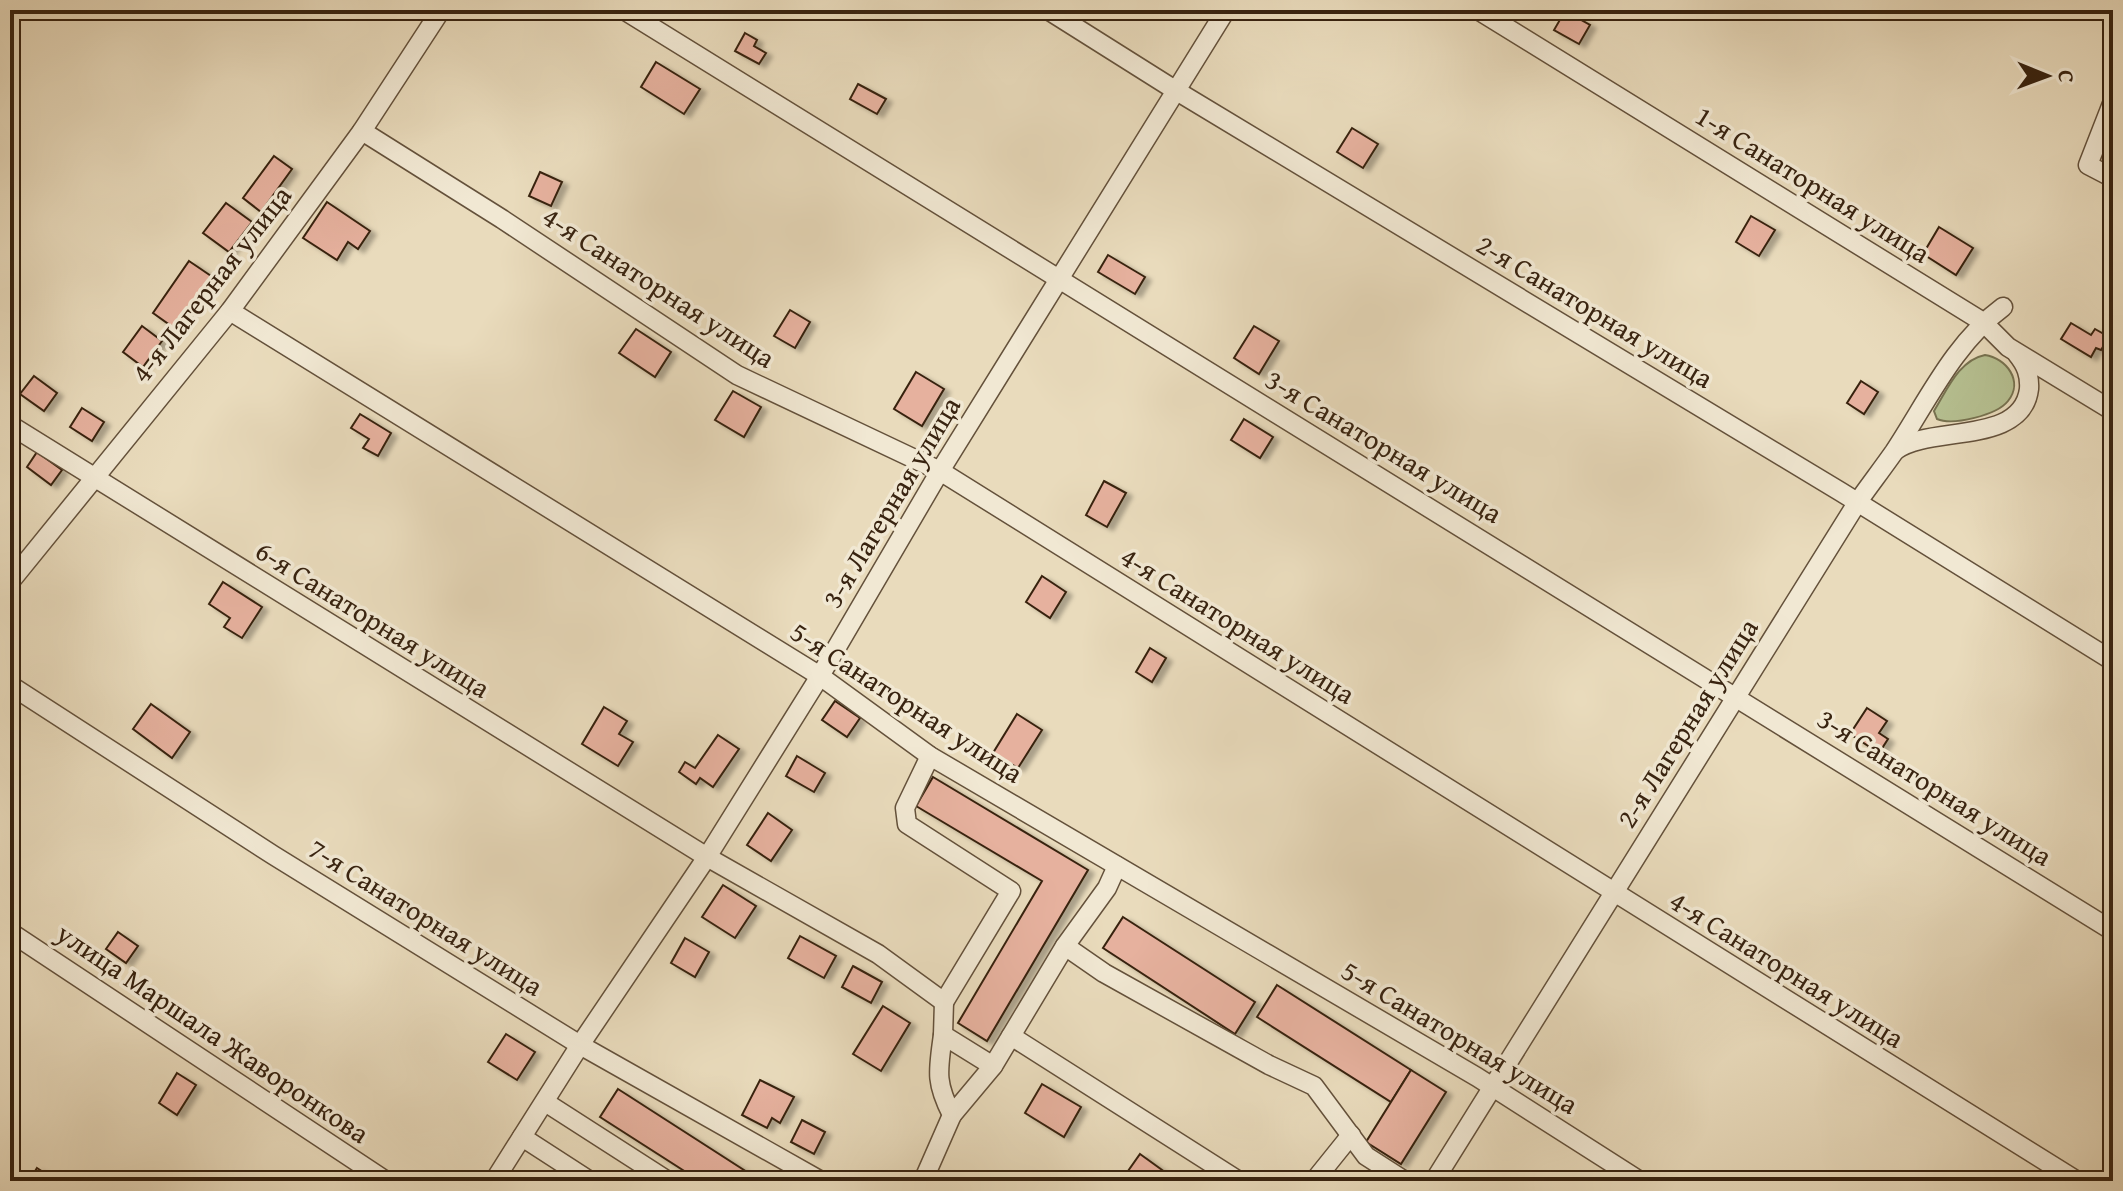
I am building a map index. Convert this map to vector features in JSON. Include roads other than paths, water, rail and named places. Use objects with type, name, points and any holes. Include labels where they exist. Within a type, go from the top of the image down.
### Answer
[{"type":"street","name":"4-я Лагерная улица","points":[[10,582],[230,311],[362,131],[441,10]]},
{"type":"street","name":"3-я Санаторная улица","points":[[624,10],[1058,280],[1737,695],[2113,931]]},
{"type":"street","name":"2-я Санаторная улица","points":[[1048,10],[2113,661]]},
{"type":"street","name":"3-я Лагерная улица","points":[[494,1181],[580,1045],[707,857],[820,676],[940,471],[1226,10]]},
{"type":"street","name":"1-я Санаторная улица","points":[[1478,10],[1983,322],[2008,347],[2113,411]]},
{"type":"street","points":[[2113,101],[2088,165],[2113,178]]},
{"type":"street","name":"4-я Санаторная улица","points":[[362,131],[502,219],[737,375],[940,471],[2077,1181]]},
{"type":"street","name":"2-я Лагерная улица","points":[[1434,1181],[1857,503],[1957,356],[1983,322],[2003,307]]},
{"type":"street","name":"5-я Санаторная улица","points":[[230,311],[820,676],[930,756],[1493,1086],[1640,1181]]},
{"type":"street","points":[[1893,452],[1915,439],[1961,435],[1993,426],[2015,415],[2028,395],[2027,368],[2008,347],[1995,342],[1981,343],[1968,347],[1957,356]]},
{"type":"street","name":"6-я Санаторная улица","points":[[10,425],[707,857],[878,954],[944,1002]]},
{"type":"street","name":"7-я Санаторная улица","points":[[10,685],[273,855],[580,1045],[821,1181]]},
{"type":"street","points":[[930,756],[905,808],[907,824],[1011,891],[944,1002],[938,1071],[940,1092],[952,1115]]},
{"type":"street","points":[[923,1181],[952,1115],[993,1066],[1065,946],[1107,888],[1117,866]]},
{"type":"street","name":"улица Маршала Жаворонкова","points":[[10,932],[386,1181]]},
{"type":"street","points":[[1065,946],[1104,973],[1241,1050],[1314,1086],[1366,1156],[1405,1181]]},
{"type":"street","points":[[943,1035],[993,1066]]},
{"type":"street","points":[[1011,1036],[1239,1181]]},
{"type":"street","points":[[545,1102],[668,1181]]},
{"type":"street","points":[[1314,1181],[1351,1135]]},
{"type":"street","points":[[522,1137],[590,1181]]}]
